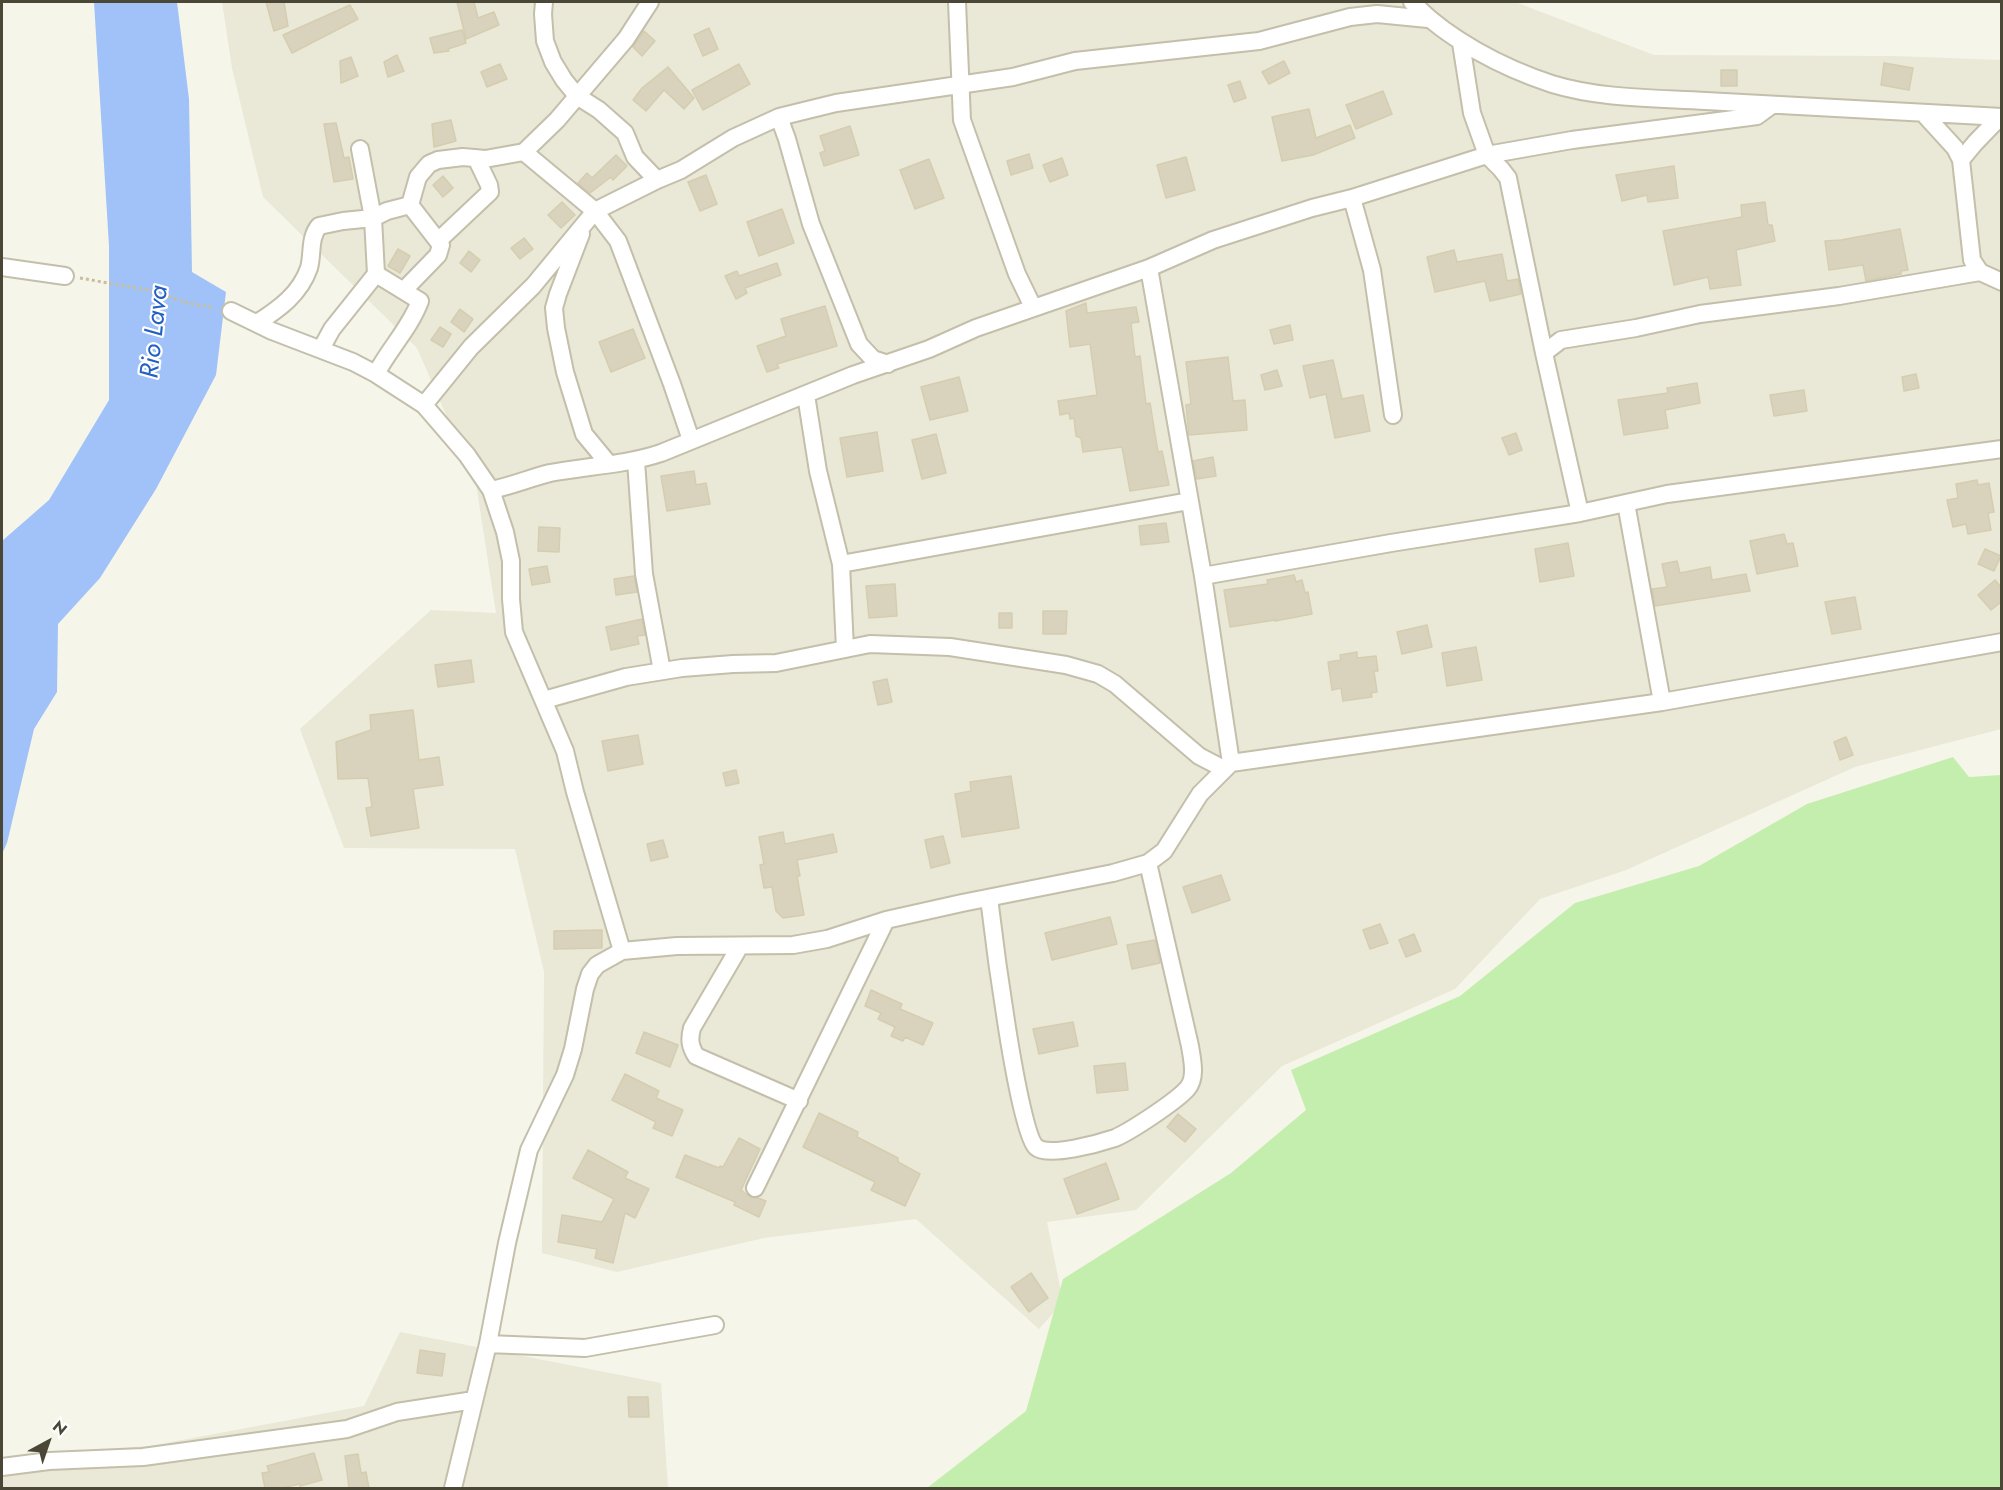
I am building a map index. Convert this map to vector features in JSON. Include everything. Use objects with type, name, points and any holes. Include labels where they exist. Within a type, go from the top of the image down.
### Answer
[{"type":"street","points":[[544,2],[545,41],[553,62],[564,80],[577,96],[626,133],[635,158],[657,180]]},
{"type":"street","points":[[410,205],[418,177],[429,164],[438,160],[485,159],[524,152],[557,120],[626,39],[650,2]]},
{"type":"street","points":[[957,2],[962,120],[1017,274],[1034,307]]},
{"type":"street","points":[[1412,2],[1428,19],[1461,43],[1552,84],[1601,93],[2001,117]]},
{"type":"street","points":[[424,405],[471,348],[533,286],[595,211],[681,170],[733,138],[779,117],[836,103],[1013,77],[1075,62],[1259,41],[1350,17],[1377,14],[1428,19]]},
{"type":"street","points":[[1461,43],[1472,113],[1487,155],[1508,178],[1580,513]]},
{"type":"street","points":[[491,490],[516,485],[547,474],[608,463],[636,461],[853,375],[888,364],[1034,307],[1149,268],[1213,240],[1487,155],[1572,140],[1757,116],[1772,105]]},
{"type":"street","points":[[1923,114],[1955,148],[1961,160],[1972,260],[1980,272],[2001,282]]},
{"type":"street","points":[[779,117],[811,224],[859,344],[873,359],[888,364]]},
{"type":"street","points":[[1961,160],[2001,117]]},
{"type":"street","points":[[321,349],[332,329],[376,274],[373,218],[360,148]]},
{"type":"street","points":[[524,152],[595,211],[618,241],[691,440]]},
{"type":"street","points":[[438,241],[490,192],[476,158]]},
{"type":"street","points":[[1352,198],[1372,270],[1393,415]]},
{"type":"street","points":[[257,323],[283,306],[292,297],[309,268],[314,234],[319,226],[373,218],[387,211],[410,205]]},
{"type":"street","points":[[404,290],[438,255],[441,245],[410,205]]},
{"type":"street","points":[[582,227],[580,239],[554,308],[556,328],[565,372],[584,434],[608,463]]},
{"type":"street","points":[[2,267],[65,276]]},
{"type":"street","points":[[1149,268],[1203,576],[1227,766]]},
{"type":"street","points":[[1544,353],[1561,340],[1636,328],[1700,314],[1839,296],[1980,272]]},
{"type":"street","points":[[376,274],[420,301],[408,326],[387,353],[376,374]]},
{"type":"street","points":[[231,311],[376,374],[424,405],[467,455],[491,490],[506,532],[511,561],[514,632],[564,751],[622,951]]},
{"type":"street","points":[[806,395],[818,471],[841,564],[844,649]]},
{"type":"street","points":[[1203,576],[1580,513],[1667,494],[2001,449]]},
{"type":"street","points":[[636,461],[644,574],[662,671]]},
{"type":"street","points":[[841,564],[1189,501]]},
{"type":"street","points":[[1626,503],[1662,702]]},
{"type":"street","points":[[544,700],[626,676],[662,671],[733,664],[776,663],[870,644],[950,646],[1066,665],[1098,674],[1115,684],[1199,756],[1227,766],[1662,702],[2001,642]]},
{"type":"street","points":[[453,1488],[488,1344],[511,1222],[529,1150],[565,1075],[590,974],[604,960],[622,951],[677,946],[793,945],[827,939],[886,920],[1113,873],[1148,863],[1164,850],[1200,794],[1227,766]]},
{"type":"street","points":[[989,898],[999,979],[1023,1111],[1031,1140],[1036,1147],[1046,1152],[1073,1148],[1116,1137],[1152,1116],[1188,1089],[1193,1076],[1190,1046],[1148,863]]},
{"type":"street","points":[[755,1188],[886,920]]},
{"type":"street","points":[[740,946],[692,1028],[689,1038],[691,1048],[696,1056],[799,1101]]},
{"type":"street","points":[[488,1344],[585,1348],[715,1325]]},
{"type":"street","points":[[2,1467],[49,1461],[143,1457],[347,1429],[397,1412],[474,1400]]},
{"type":"path","points":[[65,276],[111,282],[148,290],[188,303],[231,311]]},
{"type":"shaded area","points":[[222,2],[1515,2],[1654,55],[1893,56],[2001,60],[2001,729],[1855,767],[1626,870],[1540,899],[1455,989],[1282,1066],[1136,1210],[1047,1222],[1063,1302],[1039,1329],[916,1219],[764,1238],[617,1272],[542,1253],[544,972],[515,849],[344,848],[300,729],[431,610],[496,613],[476,484],[417,348],[263,197],[232,68]]},
{"type":"shaded area","points":[[400,1332],[661,1383],[668,1488],[2,1488],[2,1457],[150,1446],[364,1406]]},
{"type":"green space","points":[[1953,757],[1969,777],[2001,775],[2001,1488],[927,1488],[1026,1411],[1063,1279],[1231,1173],[1306,1110],[1291,1070],[1460,996],[1575,903],[1699,866],[1807,804]]},
{"type":"water","name":"Rio Lava","points":[[94,2],[177,2],[189,99],[192,272],[226,292],[216,375],[156,489],[100,578],[58,624],[57,692],[34,729],[7,843],[2,854],[2,541],[49,500],[109,400],[109,246]]},
{"type":"building","points":[[266,2],[284,2],[288,26],[274,31]]},
{"type":"building","points":[[457,2],[474,2],[478,18],[494,12],[499,25],[466,39]]},
{"type":"building","points":[[350,5],[358,19],[292,53],[283,35]]},
{"type":"building","points":[[709,28],[718,49],[703,56],[694,35]]},
{"type":"building","points":[[462,30],[466,43],[448,49],[449,51],[434,53],[430,38]]},
{"type":"building","points":[[644,31],[655,41],[642,56],[633,47]]},
{"type":"building","points":[[397,55],[404,71],[388,77],[384,62]]},
{"type":"building","points":[[351,57],[358,76],[341,83],[340,61]]},
{"type":"building","points":[[1284,61],[1290,73],[1269,84],[1262,72]]},
{"type":"building","points":[[1884,63],[1913,68],[1909,90],[1881,85]]},
{"type":"building","points":[[500,64],[507,79],[487,87],[481,72]]},
{"type":"building","points":[[739,64],[750,84],[703,110],[692,90]]},
{"type":"building","points":[[668,67],[694,98],[684,109],[664,90],[646,111],[633,100],[642,88]]},
{"type":"building","points":[[1721,70],[1737,70],[1737,86],[1721,86]]},
{"type":"building","points":[[1240,81],[1246,98],[1234,102],[1228,85]]},
{"type":"building","points":[[1383,91],[1392,114],[1356,129],[1346,105]]},
{"type":"building","points":[[1309,109],[1316,138],[1350,125],[1355,138],[1313,155],[1282,161],[1272,117]]},
{"type":"building","points":[[451,120],[456,141],[434,147],[432,124]]},
{"type":"building","points":[[336,123],[344,158],[349,157],[353,179],[334,182],[324,124]]},
{"type":"building","points":[[850,126],[859,155],[824,166],[820,153],[825,151],[820,136]]},
{"type":"building","points":[[1029,154],[1033,168],[1011,175],[1007,161]]},
{"type":"building","points":[[616,155],[627,166],[613,180],[611,177],[590,193],[578,183],[587,173],[592,178]]},
{"type":"building","points":[[1186,157],[1195,190],[1166,198],[1157,165]]},
{"type":"building","points":[[1062,158],[1068,175],[1050,182],[1043,165]]},
{"type":"building","points":[[929,159],[944,198],[915,209],[900,170]]},
{"type":"building","points":[[1674,166],[1678,198],[1648,202],[1647,195],[1622,201],[1616,175]]},
{"type":"building","points":[[706,175],[717,204],[700,211],[688,182]]},
{"type":"building","points":[[443,176],[453,188],[443,197],[433,185]]},
{"type":"building","points":[[562,202],[575,215],[561,228],[548,215]]},
{"type":"building","points":[[1765,202],[1768,225],[1772,225],[1775,241],[1736,250],[1741,285],[1710,289],[1708,277],[1674,285],[1663,231],[1742,217],[1741,205]]},
{"type":"building","points":[[782,209],[794,243],[759,256],[747,222]]},
{"type":"building","points":[[1900,229],[1908,270],[1901,271],[1901,274],[1866,281],[1863,265],[1829,270],[1825,241]]},
{"type":"building","points":[[524,238],[533,249],[520,259],[511,248]]},
{"type":"building","points":[[398,249],[410,256],[400,273],[388,266]]},
{"type":"building","points":[[1454,250],[1457,262],[1502,254],[1507,281],[1518,279],[1521,294],[1490,301],[1485,281],[1435,292],[1427,257]]},
{"type":"building","points":[[469,251],[480,260],[471,272],[460,263]]},
{"type":"building","points":[[777,263],[781,275],[745,288],[747,293],[736,299],[725,276],[737,271],[739,276]]},
{"type":"building","points":[[1086,303],[1087,313],[1136,307],[1139,322],[1131,323],[1135,357],[1140,356],[1146,404],[1150,403],[1158,452],[1162,451],[1169,485],[1130,491],[1122,447],[1083,452],[1081,438],[1076,436],[1074,418],[1070,419],[1069,413],[1060,415],[1058,401],[1097,395],[1090,344],[1070,347],[1066,311]]},
{"type":"building","points":[[825,306],[837,346],[777,364],[779,368],[767,372],[757,346],[786,336],[781,319]]},
{"type":"building","points":[[460,309],[473,319],[464,332],[451,322]]},
{"type":"building","points":[[1290,325],[1293,340],[1274,344],[1270,330]]},
{"type":"building","points":[[440,327],[451,334],[443,347],[431,340]]},
{"type":"building","points":[[633,329],[645,358],[611,372],[599,342]]},
{"type":"building","points":[[1228,357],[1233,401],[1245,400],[1247,430],[1189,435],[1186,405],[1191,404],[1186,362]]},
{"type":"building","points":[[1333,360],[1342,399],[1363,395],[1370,431],[1335,438],[1326,394],[1310,398],[1303,366]]},
{"type":"building","points":[[1277,370],[1282,386],[1265,390],[1261,375]]},
{"type":"building","points":[[1916,374],[1919,388],[1904,391],[1902,377]]},
{"type":"building","points":[[959,377],[968,411],[930,420],[921,387]]},
{"type":"building","points":[[1697,383],[1700,403],[1665,410],[1668,428],[1624,435],[1618,400],[1668,393],[1667,388]]},
{"type":"building","points":[[1804,390],[1807,411],[1774,416],[1770,395]]},
{"type":"building","points":[[877,432],[883,471],[847,477],[840,438]]},
{"type":"building","points":[[1516,433],[1522,450],[1509,455],[1502,438]]},
{"type":"building","points":[[936,434],[946,473],[922,479],[912,440]]},
{"type":"building","points":[[1213,457],[1216,476],[1197,479],[1193,461]]},
{"type":"building","points":[[694,471],[696,485],[706,483],[710,504],[667,511],[661,476]]},
{"type":"building","points":[[1977,480],[1978,485],[1989,483],[1994,512],[1988,513],[1991,530],[1968,534],[1966,524],[1953,527],[1947,500],[1958,498],[1956,484]]},
{"type":"building","points":[[1166,523],[1169,542],[1141,545],[1139,526]]},
{"type":"building","points":[[539,527],[560,528],[559,552],[538,551]]},
{"type":"building","points":[[1784,534],[1787,544],[1793,543],[1798,566],[1757,574],[1750,541]]},
{"type":"building","points":[[1568,543],[1574,576],[1540,582],[1535,549]]},
{"type":"building","points":[[1985,549],[2001,556],[1994,571],[1978,564]]},
{"type":"building","points":[[1677,561],[1680,573],[1710,567],[1712,580],[1746,574],[1750,591],[1655,606],[1652,589],[1667,587],[1662,564]]},
{"type":"building","points":[[547,566],[550,582],[532,585],[529,569]]},
{"type":"building","points":[[1294,575],[1296,582],[1302,580],[1305,593],[1308,592],[1312,614],[1230,627],[1224,590],[1268,584],[1267,580]]},
{"type":"building","points":[[634,576],[637,592],[616,595],[614,579]]},
{"type":"building","points":[[1995,580],[2001,587],[2001,602],[1991,610],[1978,595]]},
{"type":"building","points":[[895,584],[897,616],[869,618],[866,586]]},
{"type":"building","points":[[1855,597],[1861,629],[1832,634],[1825,602]]},
{"type":"building","points":[[1043,611],[1067,611],[1066,634],[1043,634]]},
{"type":"building","points":[[999,613],[1012,613],[1012,628],[999,628]]},
{"type":"building","points":[[642,619],[645,635],[637,636],[639,644],[611,650],[606,627]]},
{"type":"building","points":[[1427,625],[1432,647],[1402,654],[1397,632]]},
{"type":"building","points":[[1476,647],[1482,680],[1447,686],[1442,653]]},
{"type":"building","points":[[1357,652],[1357,658],[1376,656],[1378,671],[1374,671],[1377,692],[1371,693],[1372,697],[1343,701],[1341,688],[1332,690],[1328,662],[1341,660],[1340,655]]},
{"type":"building","points":[[471,660],[474,682],[438,687],[435,665]]},
{"type":"building","points":[[887,679],[892,702],[878,705],[873,682]]},
{"type":"building","points":[[413,710],[419,760],[439,757],[443,785],[413,789],[419,828],[371,836],[366,808],[372,807],[368,778],[338,779],[336,742],[371,730],[370,715]]},
{"type":"building","points":[[638,735],[643,764],[608,771],[602,741]]},
{"type":"building","points":[[1846,737],[1853,755],[1840,760],[1834,742]]},
{"type":"building","points":[[736,770],[739,783],[726,786],[723,773]]},
{"type":"building","points":[[1011,776],[1019,828],[962,837],[955,794],[971,791],[970,782]]},
{"type":"building","points":[[783,832],[785,844],[833,834],[837,852],[797,860],[800,876],[797,876],[804,915],[783,918],[776,911],[772,887],[764,888],[760,865],[764,864],[759,837]]},
{"type":"building","points":[[943,836],[950,863],[931,868],[925,840]]},
{"type":"building","points":[[663,840],[668,857],[651,861],[647,844]]},
{"type":"building","points":[[1221,875],[1230,900],[1192,913],[1183,887]]},
{"type":"building","points":[[1110,917],[1117,944],[1052,960],[1045,933]]},
{"type":"building","points":[[1380,924],[1388,943],[1370,949],[1363,930]]},
{"type":"building","points":[[602,930],[602,948],[554,949],[554,931]]},
{"type":"building","points":[[1414,934],[1421,951],[1406,957],[1399,940]]},
{"type":"building","points":[[1155,940],[1160,963],[1132,969],[1127,945]]},
{"type":"building","points":[[871,990],[902,1004],[900,1009],[933,1023],[923,1045],[905,1037],[903,1041],[891,1036],[895,1027],[878,1019],[881,1013],[865,1006]]},
{"type":"building","points":[[1073,1022],[1078,1046],[1039,1054],[1033,1029]]},
{"type":"building","points":[[644,1032],[678,1045],[670,1067],[636,1053]]},
{"type":"building","points":[[1125,1063],[1128,1090],[1097,1093],[1094,1066]]},
{"type":"building","points":[[625,1074],[659,1091],[656,1098],[683,1110],[672,1136],[653,1128],[656,1122],[612,1100]]},
{"type":"building","points":[[819,1113],[858,1132],[857,1137],[898,1158],[898,1162],[920,1174],[905,1206],[871,1190],[875,1182],[803,1147]]},
{"type":"building","points":[[1178,1114],[1196,1129],[1185,1142],[1167,1127]]},
{"type":"building","points":[[739,1138],[760,1149],[741,1190],[751,1198],[766,1201],[759,1217],[734,1205],[735,1202],[676,1177],[685,1155],[719,1168],[723,1167]]},
{"type":"building","points":[[588,1150],[628,1172],[625,1178],[649,1189],[635,1218],[625,1213],[613,1263],[595,1258],[597,1249],[558,1242],[562,1215],[602,1222],[614,1199],[573,1178]]},
{"type":"building","points":[[1106,1163],[1119,1199],[1077,1214],[1064,1179]]},
{"type":"building","points":[[1031,1273],[1048,1298],[1029,1312],[1011,1287]]},
{"type":"building","points":[[420,1350],[445,1354],[442,1376],[417,1373]]},
{"type":"building","points":[[628,1397],[648,1397],[649,1417],[629,1417]]},
{"type":"building","points":[[314,1453],[322,1480],[300,1486],[300,1484],[281,1488],[265,1488],[262,1473],[269,1472],[267,1466]]},
{"type":"building","points":[[358,1454],[361,1473],[366,1472],[369,1488],[349,1488],[345,1456]]}]
